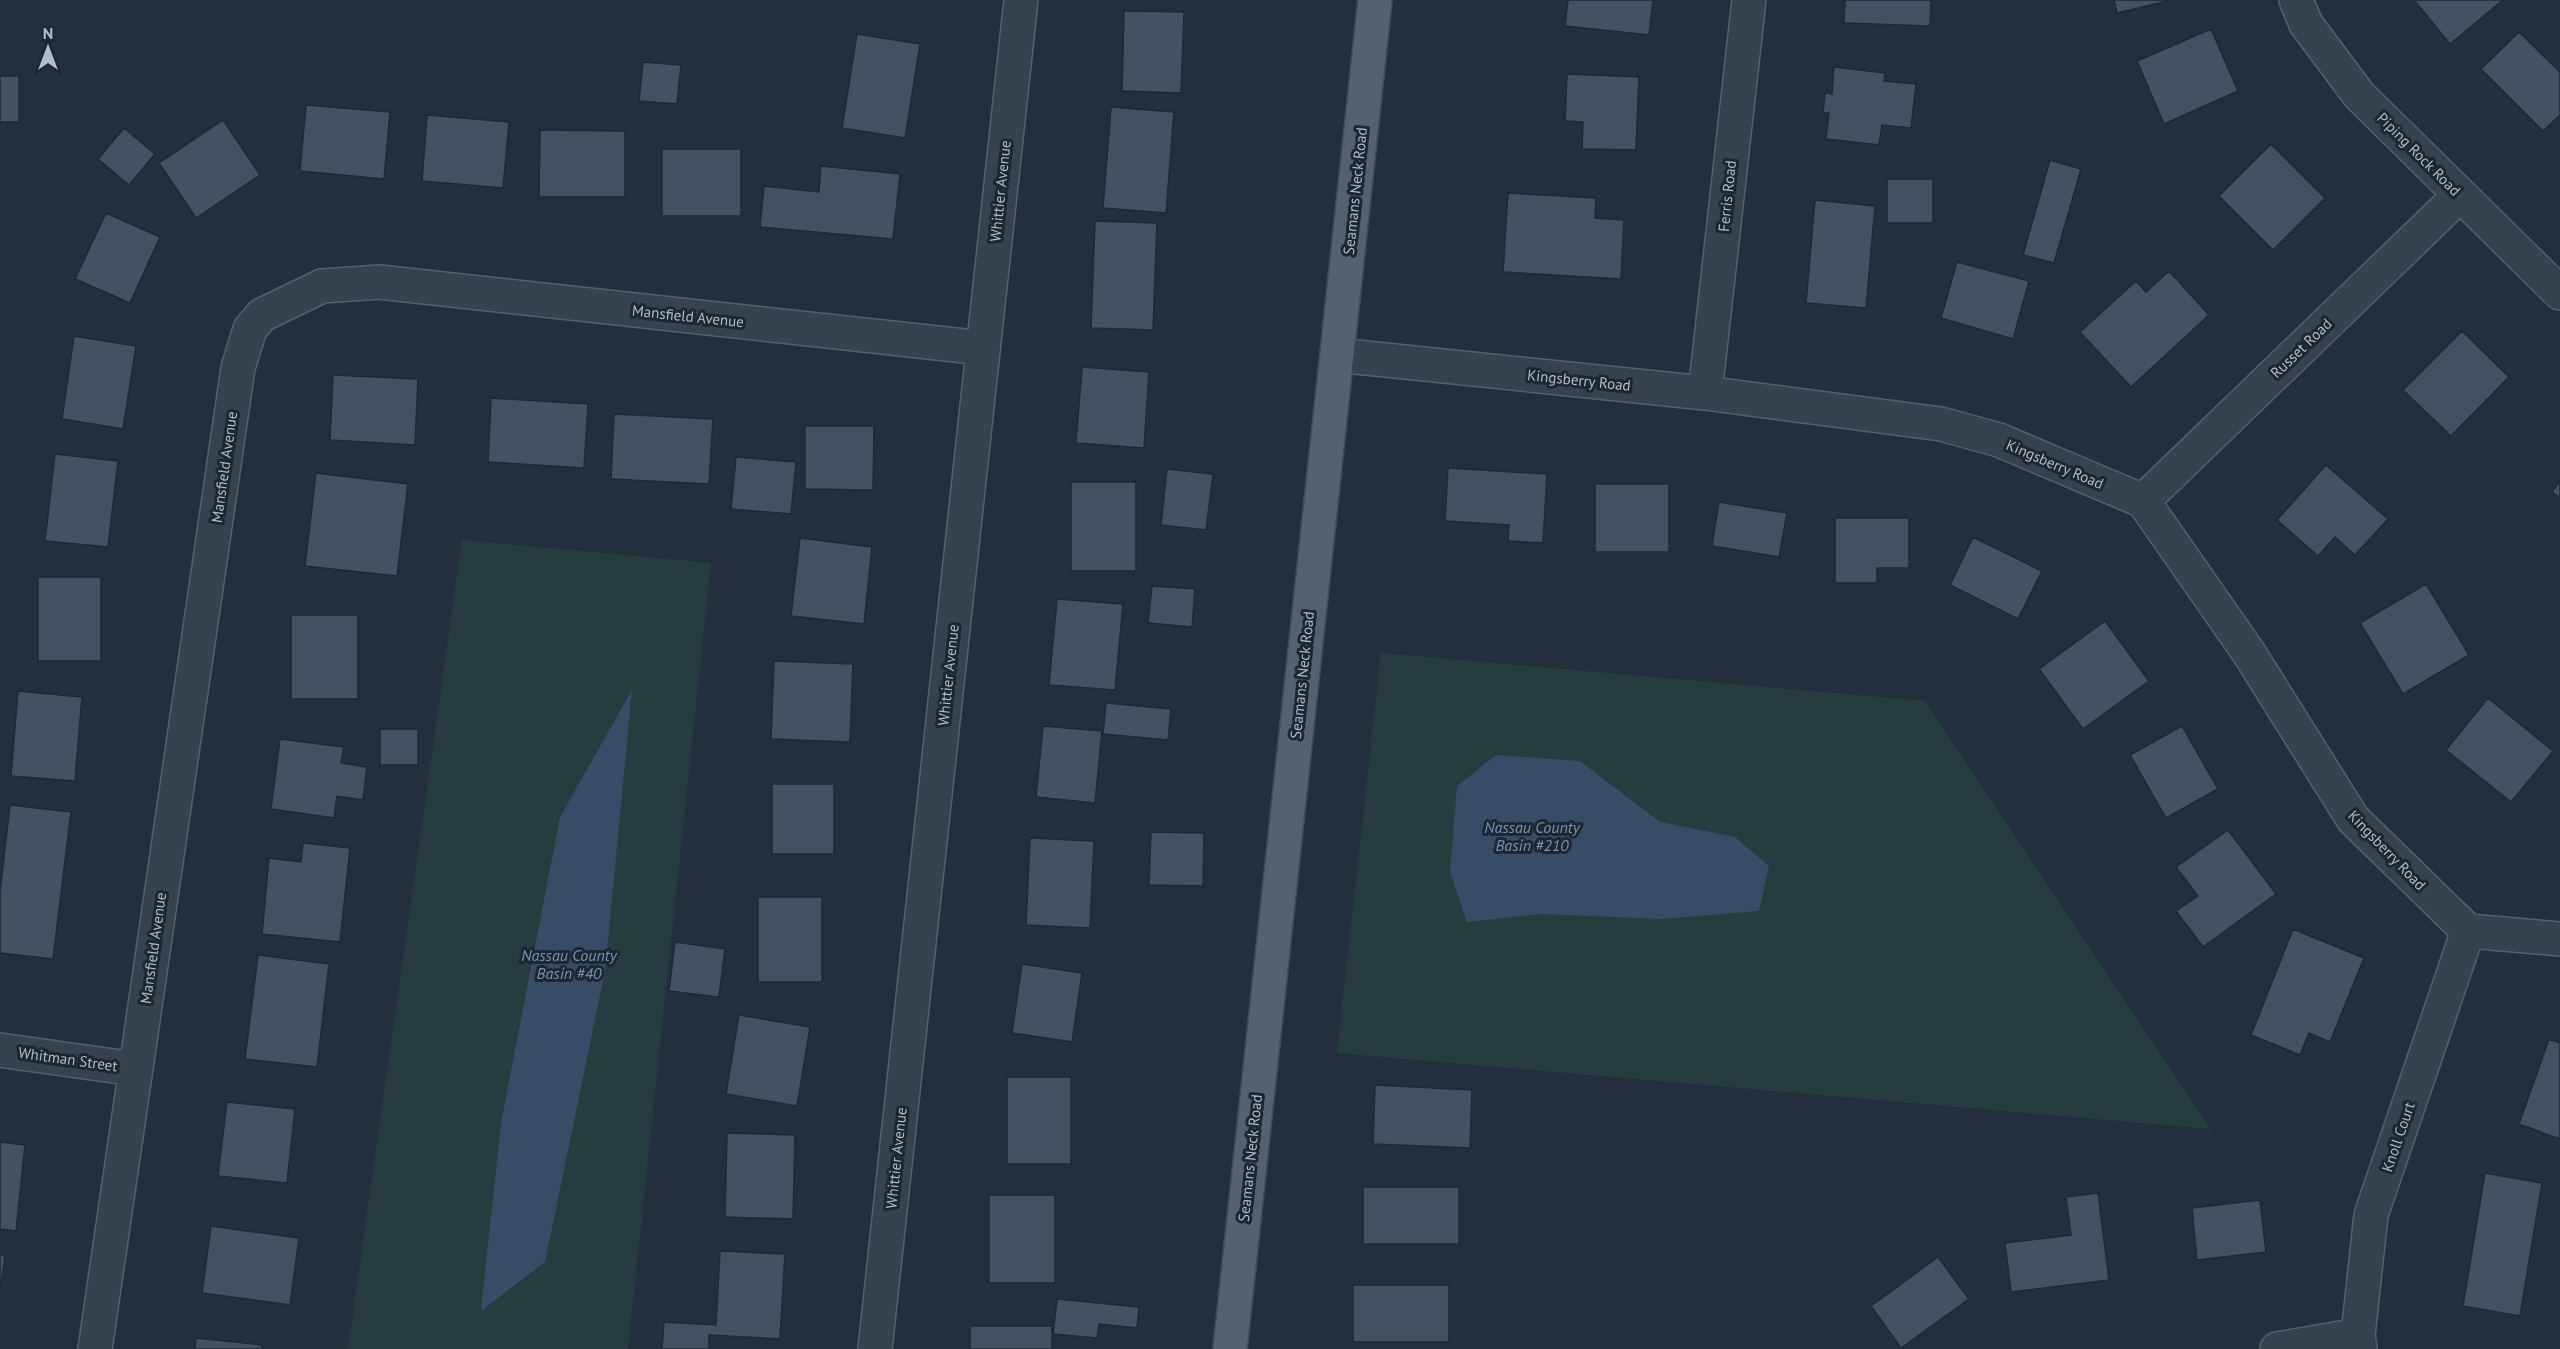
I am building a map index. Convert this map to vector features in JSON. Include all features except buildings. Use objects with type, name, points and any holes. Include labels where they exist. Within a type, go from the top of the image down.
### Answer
[{"type":"main road","name":"Seamans Neck Road","points":[[1230,1349],[1375,0]]},
{"type":"street","name":"Whittier Avenue","points":[[875,1349],[1021,0]]},
{"type":"street","name":"Ferris Road","points":[[1705,393],[1749,0]]},
{"type":"street","name":"Piping Rock Road","points":[[2296,0],[2306,24],[2359,95],[2560,292]]},
{"type":"street","name":"Russet Road","points":[[2143,501],[2460,195]]},
{"type":"street","name":"Mansfield Avenue","points":[[95,1349],[238,368],[250,329],[262,315],[322,286],[379,282],[984,348]]},
{"type":"street","name":"Kingsberry Road","points":[[1337,355],[1705,393],[1941,424],[1999,440],[2143,501],[2249,653],[2353,819],[2468,931]]},
{"type":"street","points":[[2468,931],[2560,939]]},
{"type":"street","name":"Knoll Court","points":[[2359,1342],[2371,1215],[2468,931]]},
{"type":"street","name":"Whitman Street","points":[[0,1050],[135,1069]]},
{"type":"street","points":[[2277,1349],[2359,1342]]},
{"type":"green space","name":"Nassau County Basin #40","points":[[462,540],[711,563],[628,1349],[348,1349]]},
{"type":"green space","points":[[1381,653],[1925,701],[2211,1129],[1337,1053]]},
{"type":"water","name":"Nassau County Basin #40","points":[[632,690],[605,971],[545,1262],[481,1311],[501,1123],[560,817]]},
{"type":"water","name":"Nassau County Basin #210","points":[[1496,755],[1580,761],[1660,822],[1735,837],[1769,866],[1759,911],[1661,919],[1540,914],[1467,922],[1450,872],[1457,786]]}]
